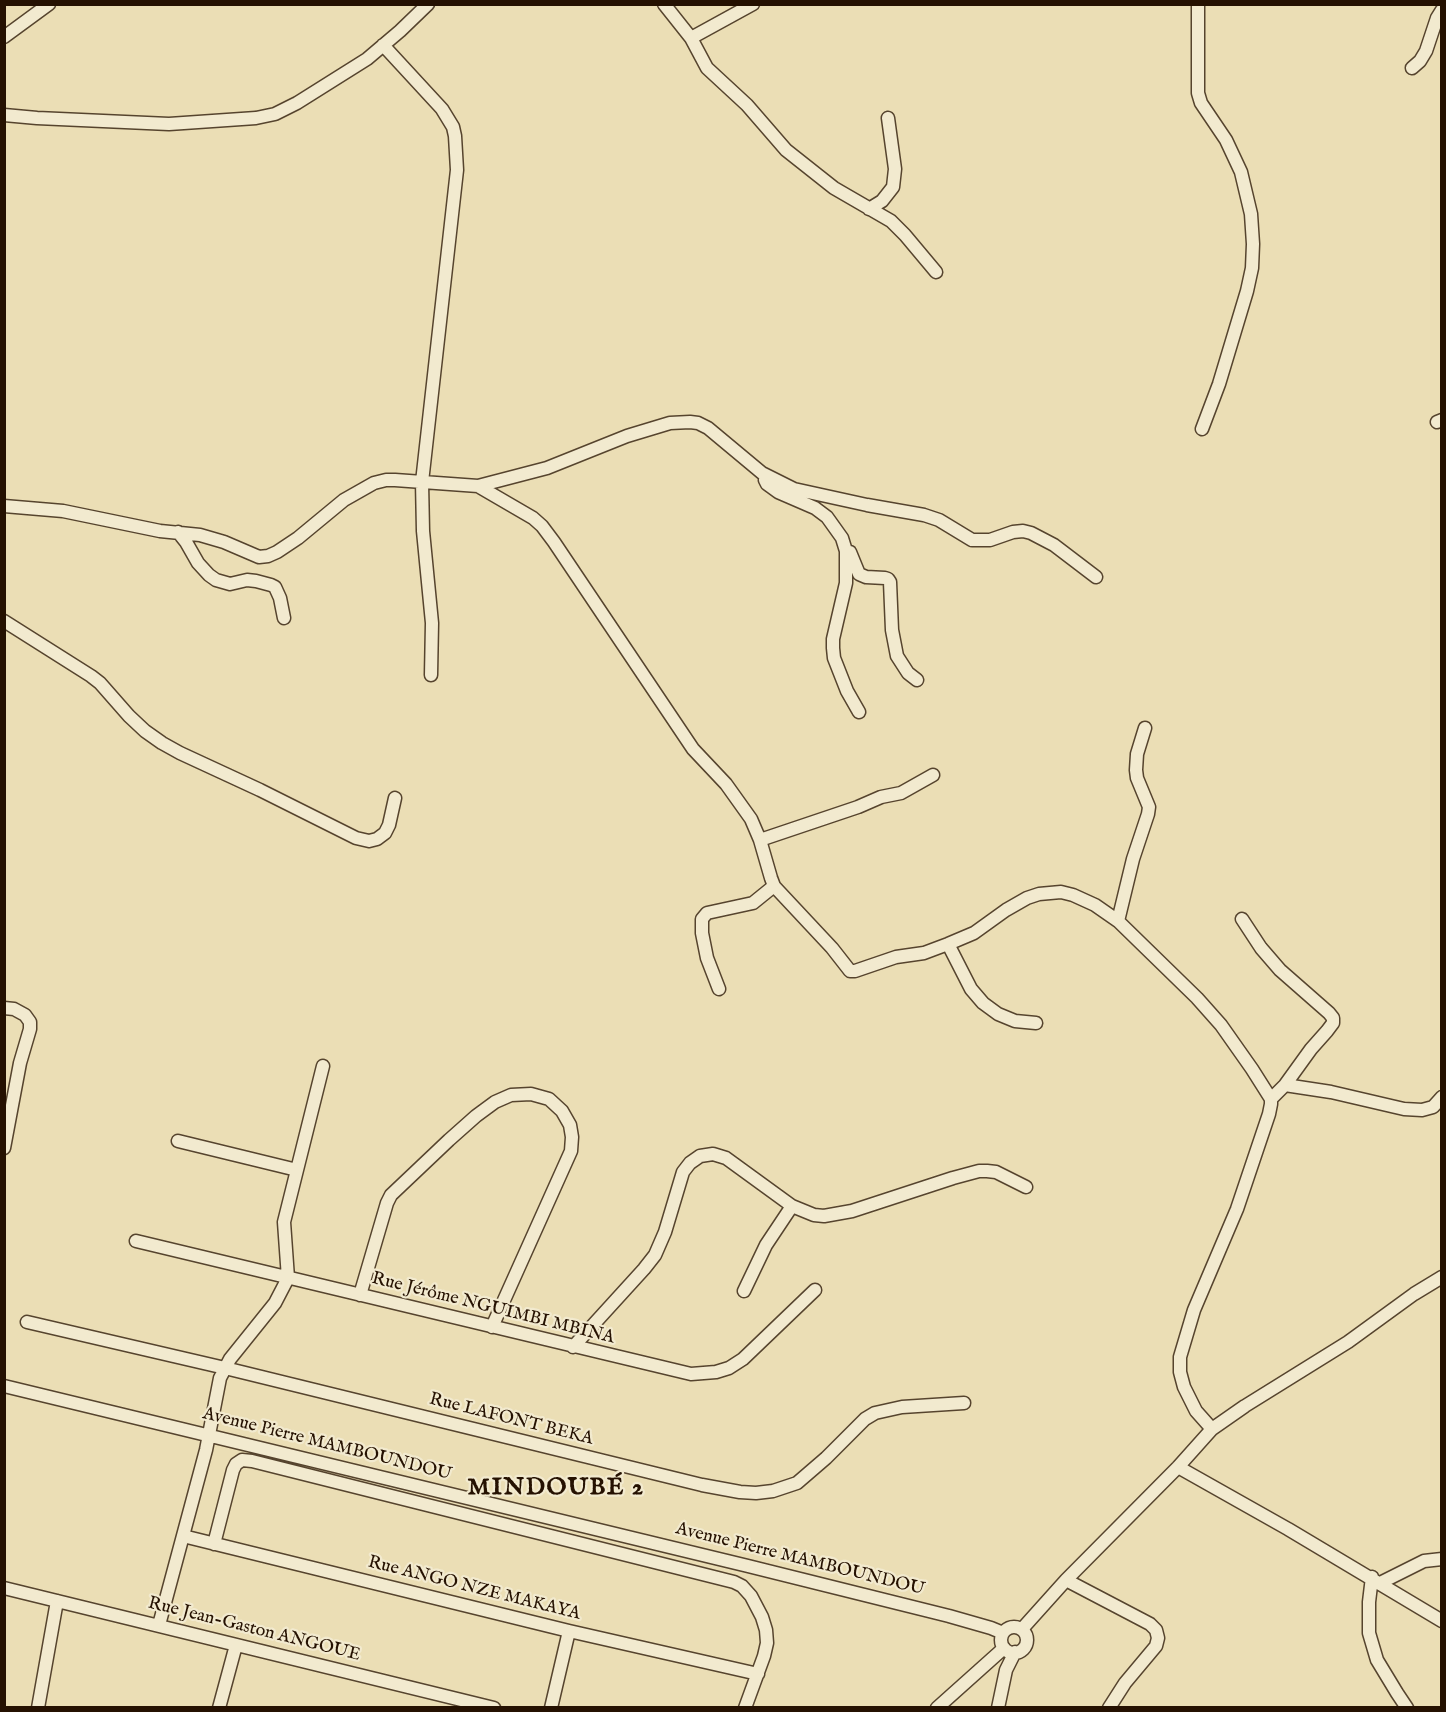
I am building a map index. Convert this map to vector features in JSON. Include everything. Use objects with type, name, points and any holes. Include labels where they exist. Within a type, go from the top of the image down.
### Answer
[{"type":"street","points":[[4,37],[49,4]]},
{"type":"street","points":[[4,115],[58,120],[168,124],[256,118],[275,114],[297,103],[367,58],[428,4]]},
{"type":"street","points":[[664,4],[691,38],[707,68],[747,105],[786,150],[834,188],[891,221],[906,235],[936,272]]},
{"type":"street","points":[[691,38],[753,4]]},
{"type":"street","points":[[1198,4],[1198,93],[1201,103],[1226,140],[1240,172],[1251,214],[1253,244],[1252,268],[1247,291],[1219,384],[1202,429]]},
{"type":"street","points":[[1412,68],[1426,51],[1442,10]]},
{"type":"street","points":[[383,45],[442,109],[453,127],[455,136],[457,170],[422,482],[423,531],[432,623],[431,675]]},
{"type":"street","points":[[869,209],[882,201],[893,187],[895,169],[888,118]]},
{"type":"street","points":[[4,506],[63,512],[160,531],[211,537],[252,555],[268,556],[297,538],[344,500],[374,483],[386,480],[478,486],[547,468],[627,436],[677,422],[698,423],[708,428],[762,473],[777,482],[804,492],[924,515],[939,520],[972,540],[980,542],[1013,532],[1031,533],[1054,546],[1096,577]]},
{"type":"street","points":[[762,473],[767,484],[778,492],[814,508],[827,517],[842,538],[846,551],[846,583],[833,648],[834,658],[847,691],[859,712]]},
{"type":"street","points":[[478,486],[525,512],[542,526],[693,749],[726,784],[751,819],[774,886],[832,948],[850,971],[896,957],[924,953],[948,944],[974,933],[1027,898],[1039,894],[1061,892],[1073,894],[1095,905],[1118,921],[1197,998],[1221,1025],[1271,1099]]},
{"type":"street","points":[[178,532],[198,563],[216,580],[230,584],[247,580],[256,581],[275,587],[284,618]]},
{"type":"street","points":[[846,551],[850,552],[859,574],[866,577],[885,578],[890,582],[892,630],[897,656],[908,673],[917,680]]},
{"type":"street","points":[[4,621],[91,676],[145,731],[162,742],[180,753],[260,789],[356,838],[369,841],[385,833],[395,798]]},
{"type":"street","points":[[1118,921],[1149,807],[1136,770],[1137,754],[1145,728]]},
{"type":"street","points":[[760,840],[881,797],[901,793],[933,775]]},
{"type":"street","points":[[719,989],[707,958],[702,919],[707,913],[753,903],[774,886]]},
{"type":"street","points":[[1212,1429],[1196,1411],[1184,1387],[1180,1372],[1180,1357],[1194,1310],[1240,1200],[1269,1114],[1271,1099],[1333,1023],[1333,1018],[1329,1013],[1280,970],[1261,948],[1242,919]]},
{"type":"street","points":[[948,944],[971,989],[983,1003],[998,1014],[1015,1021],[1036,1023]]},
{"type":"street","points":[[4,1008],[14,1009],[26,1015],[30,1022],[4,1148]]},
{"type":"street","points":[[159,1625],[208,1435],[220,1377],[230,1359],[275,1302],[288,1278],[284,1222],[323,1066]]},
{"type":"street","points":[[1285,1084],[1404,1109],[1422,1110],[1433,1107],[1442,1097]]},
{"type":"street","points":[[360,1295],[391,1195],[449,1140],[495,1102],[512,1095],[531,1094],[549,1100],[562,1111],[570,1125],[571,1151],[492,1328]]},
{"type":"street","points":[[178,1142],[297,1170]]},
{"type":"street","points":[[573,1347],[656,1255],[683,1172],[700,1156],[713,1154],[726,1158],[792,1206],[814,1215],[824,1216],[838,1215],[953,1178],[983,1171],[996,1172],[1026,1187]]},
{"type":"street","points":[[744,1291],[766,1245],[792,1206]]},
{"type":"street","name":"Rue Jérôme NGUIMBI MBINA","points":[[136,1241],[691,1374],[716,1372],[729,1368],[743,1359],[815,1290]]},
{"type":"street","points":[[1022,1629],[1066,1580],[1178,1467],[1212,1429],[1348,1342],[1414,1294],[1442,1277]]},
{"type":"street","name":"Rue LAFONT BEKA","points":[[27,1322],[702,1485],[748,1493],[773,1491],[797,1483],[865,1419],[875,1413],[902,1407],[964,1403]]},
{"type":"street","name":"Avenue Pierre MAMBOUNDOU","points":[[4,1386],[748,1566],[1003,1633]]},
{"type":"street","points":[[214,1544],[233,1470],[236,1464],[242,1461],[252,1461],[734,1582],[742,1586],[751,1596],[766,1630],[767,1643],[745,1707]]},
{"type":"street","points":[[1178,1467],[1288,1528],[1442,1621]]},
{"type":"street","name":"Rue ANGO NZE MAKAYA","points":[[183,1536],[569,1631],[758,1674]]},
{"type":"street","points":[[1376,1580],[1424,1562],[1442,1559]]},
{"type":"street","points":[[1066,1580],[1150,1624],[1156,1630],[1158,1638],[1156,1646],[1125,1683],[1109,1707]]},
{"type":"street","points":[[1376,1580],[1369,1602],[1369,1633],[1377,1660],[1407,1707]]},
{"type":"street","name":"Rue Jean-Gaston ANGOUE","points":[[4,1588],[494,1707]]},
{"type":"street","points":[[38,1707],[57,1601]]},
{"type":"street","points":[[936,1707],[1010,1650],[1022,1650],[1027,1638],[1022,1629],[1018,1627],[1010,1628],[1003,1633],[1001,1641],[1010,1650]]},
{"type":"street","points":[[551,1707],[569,1631]]},
{"type":"street","points":[[219,1707],[236,1645]]},
{"type":"street","points":[[998,1707],[1010,1650]]},
{"type":"district","name":"MINDOUBÉ 2","points":[[556,1489]]}]
